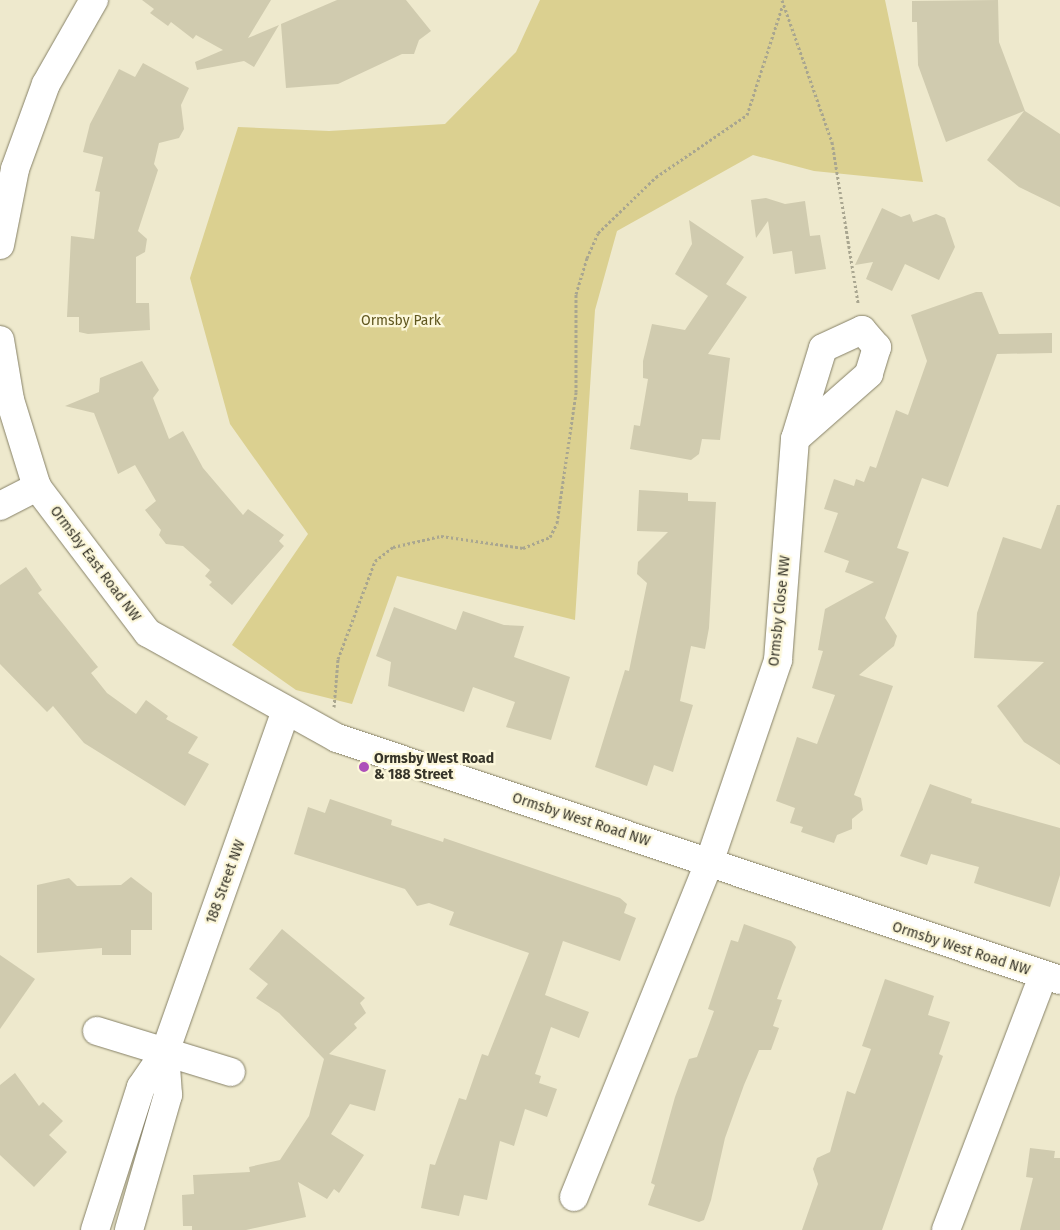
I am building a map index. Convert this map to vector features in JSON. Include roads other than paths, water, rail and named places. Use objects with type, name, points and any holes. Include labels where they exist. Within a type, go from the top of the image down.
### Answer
[{"type":"street","points":[[0,245],[15,169],[46,84],[94,0]]},
{"type":"street","name":"Ormsby East Road NW","points":[[0,340],[10,400],[37,487],[148,633],[286,711]]},
{"type":"street","name":"Ormsby Close NW","points":[[709,863],[778,660],[795,439]]},
{"type":"street","points":[[0,506],[37,487]]},
{"type":"street","name":"Ormsby West Road NW","points":[[286,711],[337,738],[1051,978],[946,1230]]},
{"type":"street","name":"188 Street NW","points":[[95,1230],[141,1087],[166,1052],[286,711]]},
{"type":"street","points":[[574,1197],[709,863]]},
{"type":"street","points":[[96,1031],[231,1072]]},
{"type":"street","name":"188 Street NW","points":[[128,1230],[168,1095],[166,1052]]},
{"type":"place","name":"Ormsby West Road & 188 Street","points":[[364,767]]},
{"type":"park label","name":"Ormsby Park","points":[[401,321]]}]
